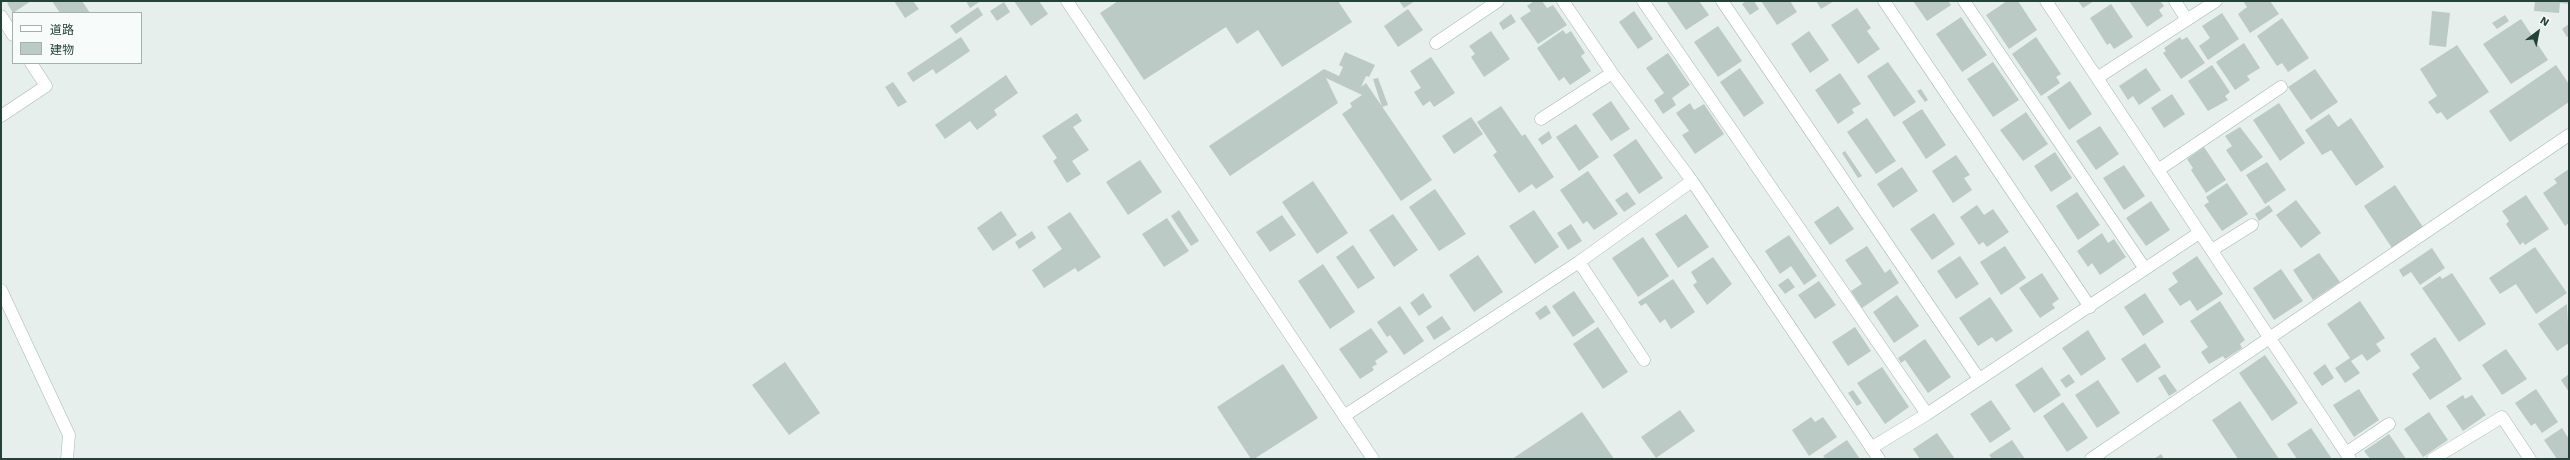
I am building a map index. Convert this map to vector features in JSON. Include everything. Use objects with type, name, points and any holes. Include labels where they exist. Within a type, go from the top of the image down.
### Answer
[{"type":"street","points":[[1067,1],[1373,459]]},
{"type":"street","points":[[1436,43],[1498,1]]},
{"type":"street","points":[[1563,1],[1612,73],[1692,181],[1879,459]]},
{"type":"street","points":[[1643,1],[1927,414]]},
{"type":"street","points":[[1722,1],[1979,379]]},
{"type":"street","points":[[1884,1],[2090,307]]},
{"type":"street","points":[[1964,1],[2145,269]]},
{"type":"street","points":[[2046,1],[2348,456],[2389,424]]},
{"type":"street","points":[[2175,1],[2187,20]]},
{"type":"street","points":[[2097,78],[2216,1]]},
{"type":"street","points":[[1,16],[12,33]]},
{"type":"street","points":[[1,116],[46,86],[32,64]]},
{"type":"street","points":[[1541,119],[1612,73]]},
{"type":"street","points":[[2158,170],[2281,87]]},
{"type":"street","points":[[2091,459],[2569,135]]},
{"type":"street","points":[[1344,416],[1579,262],[1692,181]]},
{"type":"street","points":[[2212,250],[2252,225]]},
{"type":"street","points":[[1871,448],[1927,414],[2090,307],[2199,233]]},
{"type":"street","points":[[1579,262],[1644,360]]},
{"type":"street","points":[[1,290],[69,435],[67,459]]},
{"type":"street","points":[[2433,459],[2502,417],[2530,459]]},
{"type":"building","points":[[10,1],[31,1],[14,12],[12,12],[7,3]]},
{"type":"building","points":[[52,1],[82,1],[89,12],[59,12]]},
{"type":"building","points":[[894,1],[913,1],[919,9],[905,18]]},
{"type":"building","points":[[966,1],[981,1],[970,8]]},
{"type":"building","points":[[1014,1],[1039,1],[1048,14],[1031,26]]},
{"type":"building","points":[[1118,1],[1338,1],[1352,22],[1282,67],[1258,30],[1237,44],[1226,27],[1144,80],[1100,13]]},
{"type":"building","points":[[1399,1],[1415,1],[1404,8]]},
{"type":"building","points":[[1534,1],[1542,1],[1547,8],[1553,5],[1567,25],[1538,44],[1520,18],[1531,11],[1527,6]]},
{"type":"building","points":[[1666,1],[1699,1],[1709,15],[1686,30]]},
{"type":"building","points":[[1746,1],[1754,1],[1759,9],[1750,15],[1742,4]]},
{"type":"building","points":[[1761,1],[1790,1],[1797,12],[1777,25]]},
{"type":"building","points":[[1816,1],[1834,1],[1821,9]]},
{"type":"building","points":[[1913,1],[1948,1],[1951,5],[1927,21]]},
{"type":"building","points":[[2007,1],[2018,1],[2037,30],[2009,49],[1986,15]]},
{"type":"building","points":[[2078,1],[2094,1],[2083,8]]},
{"type":"building","points":[[2129,1],[2160,1],[2164,6],[2159,10],[2163,16],[2147,27]]},
{"type":"building","points":[[2243,1],[2270,1],[2279,14],[2250,33],[2238,14],[2247,7]]},
{"type":"building","points":[[2535,1],[2569,1],[2569,4],[2560,3],[2559,13],[2534,11]]},
{"type":"building","points":[[1004,2],[1010,12],[997,21],[990,11]]},
{"type":"building","points":[[2111,4],[2133,37],[2114,49],[2110,43],[2107,45],[2090,18]]},
{"type":"building","points":[[978,7],[983,15],[956,34],[950,26]]},
{"type":"building","points":[[1857,8],[1871,28],[1867,31],[1880,49],[1858,64],[1831,25]]},
{"type":"building","points":[[1408,9],[1423,30],[1398,47],[1384,26]]},
{"type":"building","points":[[1634,11],[1653,39],[1638,49],[1619,22]]},
{"type":"building","points":[[2432,11],[2450,13],[2446,47],[2429,45]]},
{"type":"building","points":[[2222,13],[2239,39],[2208,60],[2199,46],[2210,38],[2202,26]]},
{"type":"building","points":[[1511,14],[1516,22],[1503,30],[1499,23]]},
{"type":"building","points":[[2505,15],[2509,21],[2497,29],[2492,23]]},
{"type":"building","points":[[1961,17],[1987,55],[1962,72],[1936,34]]},
{"type":"building","points":[[2282,18],[2309,58],[2288,72],[2282,63],[2277,66],[2257,36]]},
{"type":"building","points":[[2521,19],[2548,60],[2511,84],[2483,44]]},
{"type":"building","points":[[2569,24],[2569,36],[2567,37],[2562,29]]},
{"type":"building","points":[[1718,26],[1742,61],[1718,77],[1694,42]]},
{"type":"building","points":[[1563,30],[1566,34],[1571,31],[1585,53],[1581,56],[1591,71],[1570,85],[1564,77],[1559,81],[1537,48]]},
{"type":"building","points":[[1491,31],[1510,59],[1484,77],[1471,57],[1475,54],[1469,46]]},
{"type":"building","points":[[1809,31],[1829,60],[1810,73],[1791,44]]},
{"type":"building","points":[[961,37],[970,51],[936,74],[933,69],[913,82],[907,73]]},
{"type":"building","points":[[2036,37],[2061,74],[2056,77],[2060,83],[2041,96],[2012,54]]},
{"type":"building","points":[[2180,37],[2182,40],[2187,37],[2205,63],[2181,79],[2163,53],[2166,51],[2164,48]]},
{"type":"building","points":[[2244,43],[2260,68],[2247,76],[2250,80],[2235,90],[2216,62]]},
{"type":"building","points":[[2457,45],[2489,92],[2447,120],[2441,112],[2437,114],[2428,102],[2437,96],[2420,69]]},
{"type":"building","points":[[1345,52],[1375,65],[1369,77],[1366,76],[1361,87],[1366,83],[1432,180],[1401,201],[1342,114],[1352,107],[1350,103],[1362,95],[1326,78],[1338,103],[1230,176],[1209,146],[1324,69],[1339,76],[1343,67],[1339,65]]},
{"type":"building","points":[[1668,53],[1690,85],[1672,98],[1676,105],[1663,114],[1654,100],[1664,93],[1646,68]]},
{"type":"building","points":[[1431,57],[1455,93],[1434,107],[1430,101],[1423,106],[1414,92],[1421,88],[1410,71]]},
{"type":"building","points":[[1888,62],[1916,102],[1894,117],[1867,76]]},
{"type":"building","points":[[1993,62],[2019,100],[1993,117],[1967,79]]},
{"type":"building","points":[[2212,65],[2230,92],[2225,96],[2228,100],[2208,111],[2188,81]]},
{"type":"building","points":[[2556,65],[2569,84],[2569,102],[2510,142],[2489,111]]},
{"type":"building","points":[[1740,68],[1764,103],[1744,117],[1720,82]]},
{"type":"building","points":[[2146,68],[2161,90],[2139,105],[2133,96],[2128,100],[2119,86]]},
{"type":"building","points":[[2315,69],[2338,102],[2311,120],[2288,87]]},
{"type":"building","points":[[1840,73],[1861,104],[1852,109],[1854,113],[1838,124],[1815,90]]},
{"type":"building","points":[[1006,75],[1018,93],[994,110],[997,115],[977,130],[970,121],[945,139],[935,125]]},
{"type":"building","points":[[1378,78],[1388,105],[1382,107],[1373,79]]},
{"type":"building","points":[[2070,81],[2092,114],[2069,130],[2047,97]]},
{"type":"building","points":[[893,82],[907,102],[898,107],[885,87]]},
{"type":"building","points":[[1921,89],[1928,100],[1925,102],[1917,91]]},
{"type":"building","points":[[2172,94],[2185,114],[2164,128],[2151,108]]},
{"type":"building","points":[[1611,101],[1630,129],[1611,141],[1592,114]]},
{"type":"building","points":[[1690,103],[1694,110],[1704,104],[1724,134],[1695,154],[1682,135],[1689,131],[1676,113]]},
{"type":"building","points":[[2279,103],[2305,143],[2280,161],[2253,120]]},
{"type":"building","points":[[1501,106],[1522,136],[1525,134],[1554,177],[1536,189],[1532,184],[1519,193],[1493,155],[1497,152],[1477,122]]},
{"type":"building","points":[[1922,109],[1946,145],[1926,159],[1902,122]]},
{"type":"building","points":[[2026,112],[2048,144],[2023,161],[2000,130]]},
{"type":"building","points":[[1077,113],[1082,121],[1073,127],[1089,150],[1072,161],[1081,174],[1067,183],[1053,161],[1057,158],[1042,136]]},
{"type":"building","points":[[2329,114],[2338,127],[2351,118],[2384,167],[2356,186],[2331,150],[2322,155],[2305,130]]},
{"type":"building","points":[[1471,117],[1483,134],[1454,154],[1442,136]]},
{"type":"building","points":[[1867,118],[1896,161],[1876,174],[1847,132]]},
{"type":"building","points":[[1576,124],[1599,157],[1579,171],[1556,137]]},
{"type":"building","points":[[2100,126],[2119,154],[2096,170],[2076,141]]},
{"type":"building","points":[[2240,127],[2263,157],[2241,172],[2226,150],[2232,146],[2225,136]]},
{"type":"building","points":[[1549,131],[1552,138],[1542,145],[1538,139]]},
{"type":"building","points":[[1636,139],[1663,178],[1639,194],[1613,155]]},
{"type":"building","points":[[2204,147],[2226,180],[2206,193],[2191,170],[2193,168],[2187,159]]},
{"type":"building","points":[[1845,151],[1862,176],[1858,178],[1842,153]]},
{"type":"building","points":[[2055,152],[2072,178],[2051,192],[2034,166]]},
{"type":"building","points":[[1956,155],[1970,175],[1964,178],[1972,190],[1953,203],[1932,171]]},
{"type":"building","points":[[1140,160],[1162,192],[1128,215],[1106,182]]},
{"type":"building","points":[[2267,162],[2286,190],[2265,204],[2246,175]]},
{"type":"building","points":[[2124,165],[2145,196],[2124,210],[2103,178]]},
{"type":"building","points":[[1902,167],[1918,191],[1893,208],[1877,184]]},
{"type":"building","points":[[2569,169],[2569,223],[2565,226],[2543,193],[2557,183],[2554,179]]},
{"type":"building","points":[[1588,171],[1618,214],[1594,230],[1587,221],[1583,224],[1560,190]]},
{"type":"building","points":[[1313,181],[1348,233],[1317,254],[1282,202]]},
{"type":"building","points":[[2227,183],[2248,214],[2222,231],[2204,205],[2209,202],[2206,197]]},
{"type":"building","points":[[2395,185],[2423,227],[2392,248],[2364,206]]},
{"type":"building","points":[[1435,189],[1466,234],[1439,251],[1409,207]]},
{"type":"building","points":[[1627,192],[1636,204],[1624,212],[1615,200]]},
{"type":"building","points":[[2077,192],[2100,225],[2078,240],[2056,206]]},
{"type":"building","points":[[2526,195],[2549,229],[2525,245],[2523,242],[2520,245],[2506,224],[2509,221],[2502,211]]},
{"type":"building","points":[[2296,200],[2321,233],[2301,248],[2276,215]]},
{"type":"building","points":[[2151,201],[2170,230],[2146,246],[2126,218]]},
{"type":"building","points":[[1977,205],[1984,215],[1993,209],[2009,232],[1987,247],[1983,242],[1979,245],[1960,217]]},
{"type":"building","points":[[2269,205],[2273,211],[2259,221],[2255,214]]},
{"type":"building","points":[[1838,206],[1854,229],[1830,245],[1814,222]]},
{"type":"building","points":[[1179,210],[1199,241],[1191,246],[1171,216]]},
{"type":"building","points":[[1534,210],[1559,247],[1535,264],[1509,226]]},
{"type":"building","points":[[1001,211],[1017,235],[993,251],[977,228]]},
{"type":"building","points":[[1070,212],[1101,257],[1078,272],[1075,268],[1044,288],[1032,270],[1062,249],[1047,227]]},
{"type":"building","points":[[1934,213],[1955,244],[1932,260],[1910,229]]},
{"type":"building","points":[[1393,214],[1418,250],[1394,267],[1369,230]]},
{"type":"building","points":[[1686,214],[1709,247],[1678,268],[1655,234]]},
{"type":"building","points":[[1282,215],[1296,235],[1270,252],[1256,232]]},
{"type":"building","points":[[1167,218],[1189,251],[1164,267],[1142,234]]},
{"type":"building","points":[[1571,224],[1582,241],[1568,250],[1557,233]]},
{"type":"building","points":[[1032,231],[1036,238],[1019,249],[1015,242]]},
{"type":"building","points":[[2102,233],[2108,243],[2114,239],[2126,257],[2100,275],[2092,263],[2088,267],[2077,251]]},
{"type":"building","points":[[1789,235],[1817,276],[1804,285],[1791,266],[1780,274],[1765,251]]},
{"type":"building","points":[[1643,237],[1669,276],[1638,297],[1612,258]]},
{"type":"building","points":[[1353,245],[1375,278],[1358,289],[1336,257]]},
{"type":"building","points":[[1867,246],[1885,273],[1890,269],[1899,283],[1862,308],[1851,291],[1862,284],[1845,260]]},
{"type":"building","points":[[2005,246],[2026,278],[2001,295],[1980,262]]},
{"type":"building","points":[[2535,247],[2567,293],[2536,314],[2516,284],[2500,294],[2489,278]]},
{"type":"building","points":[[2432,248],[2445,268],[2420,285],[2411,272],[2403,277],[2399,270]]},
{"type":"building","points":[[2319,253],[2340,282],[2313,300],[2293,270]]},
{"type":"building","points":[[1478,255],[1503,292],[1474,312],[1449,275]]},
{"type":"building","points":[[1960,256],[1979,284],[1956,299],[1937,271]]},
{"type":"building","points":[[2197,256],[2223,294],[2197,311],[2190,300],[2180,306],[2168,289],[2178,282],[2172,273]]},
{"type":"building","points":[[1713,257],[1732,284],[1707,305],[1693,285],[1697,282],[1691,272]]},
{"type":"building","points":[[1323,264],[1355,312],[1330,329],[1298,281]]},
{"type":"building","points":[[2281,269],[2303,301],[2274,320],[2253,288]]},
{"type":"building","points":[[2042,273],[2059,299],[2052,304],[2055,308],[2040,318],[2019,288]]},
{"type":"building","points":[[2452,273],[2486,324],[2459,342],[2422,288],[2440,276],[2442,279]]},
{"type":"building","points":[[1788,278],[1795,287],[1785,294],[1778,285]]},
{"type":"building","points":[[1673,279],[1695,312],[1671,329],[1665,319],[1660,323],[1646,303],[1641,306],[1638,302]]},
{"type":"building","points":[[1819,281],[1836,305],[1815,319],[1798,295]]},
{"type":"building","points":[[1574,291],[1595,322],[1573,337],[1552,306]]},
{"type":"building","points":[[1423,293],[1432,307],[1419,316],[1410,303]]},
{"type":"building","points":[[2145,293],[2164,322],[2143,336],[2124,307]]},
{"type":"building","points":[[1897,295],[1919,326],[1894,343],[1873,312]]},
{"type":"building","points":[[1990,297],[2013,331],[1996,342],[1992,337],[1978,346],[1959,318]]},
{"type":"building","points":[[2220,301],[2245,340],[2240,344],[2242,348],[2225,359],[2223,356],[2209,364],[2201,352],[2208,347],[2190,321]]},
{"type":"building","points":[[2360,301],[2385,338],[2376,344],[2381,351],[2367,361],[2362,354],[2351,361],[2360,373],[2345,383],[2335,368],[2350,358],[2327,324]]},
{"type":"building","points":[[2567,304],[2569,343],[2557,351],[2538,324]]},
{"type":"building","points":[[1546,305],[1551,313],[1540,320],[1535,313]]},
{"type":"building","points":[[1400,306],[1424,341],[1404,355],[1390,335],[1387,337],[1377,322]]},
{"type":"building","points":[[1442,316],[1451,329],[1434,340],[1426,327]]},
{"type":"building","points":[[1598,327],[1628,372],[1603,389],[1573,344]]},
{"type":"building","points":[[1855,327],[1871,351],[1848,366],[1832,342]]},
{"type":"building","points":[[1371,328],[1388,352],[1375,361],[1377,364],[1372,367],[1374,370],[1360,379],[1339,349]]},
{"type":"building","points":[[2088,330],[2106,359],[2081,376],[2062,348]]},
{"type":"building","points":[[2435,337],[2462,379],[2430,400],[2412,374],[2420,368],[2410,354]]},
{"type":"building","points":[[1925,339],[1951,377],[1928,393],[1905,360],[1901,363],[1898,358]]},
{"type":"building","points":[[2145,343],[2161,367],[2137,383],[2121,359]]},
{"type":"building","points":[[2506,349],[2527,379],[2502,395],[2482,365]]},
{"type":"building","points":[[2265,355],[2298,403],[2272,421],[2239,373]]},
{"type":"building","points":[[785,362],[820,413],[789,435],[752,385]]},
{"type":"building","points":[[1283,364],[1318,418],[1254,459],[1251,459],[1217,407]]},
{"type":"building","points":[[2325,364],[2334,378],[2322,386],[2313,373]]},
{"type":"building","points":[[1882,367],[1909,407],[1885,424],[1857,383]]},
{"type":"building","points":[[2042,367],[2061,395],[2034,413],[2015,385]]},
{"type":"building","points":[[2069,374],[2075,382],[2066,388],[2060,380]]},
{"type":"building","points":[[2165,374],[2177,391],[2169,396],[2158,378]]},
{"type":"building","points":[[2569,374],[2569,392],[2561,380]]},
{"type":"building","points":[[2098,380],[2120,413],[2097,428],[2075,395]]},
{"type":"building","points":[[2359,389],[2379,420],[2354,437],[2333,405]]},
{"type":"building","points":[[2536,389],[2558,422],[2542,433],[2535,423],[2531,426],[2515,403]]},
{"type":"building","points":[[1853,390],[1862,403],[1857,406],[1848,393]]},
{"type":"building","points":[[2463,395],[2465,399],[2472,395],[2486,415],[2463,431],[2446,406]]},
{"type":"building","points":[[1991,400],[2011,429],[1990,443],[1970,414]]},
{"type":"building","points":[[2240,401],[2279,459],[2238,459],[2212,420]]},
{"type":"building","points":[[2063,402],[2088,438],[2067,452],[2043,416]]},
{"type":"building","points":[[1680,410],[1695,431],[1656,458],[1641,437]]},
{"type":"building","points":[[1582,412],[1614,459],[1512,459],[1551,433]]},
{"type":"building","points":[[2429,412],[2448,440],[2423,457],[2404,429]]},
{"type":"building","points":[[1811,417],[1815,422],[1823,417],[1837,437],[1809,456],[1792,430]]},
{"type":"building","points":[[2311,428],[2332,459],[2297,459],[2287,444]]},
{"type":"building","points":[[2562,428],[2569,439],[2569,459],[2557,459],[2544,440]]},
{"type":"building","points":[[1937,433],[1955,459],[1920,459],[1913,449]]},
{"type":"building","points":[[2389,434],[2406,459],[2370,459],[2364,451]]},
{"type":"building","points":[[1847,440],[1860,459],[1826,459],[1823,456]]},
{"type":"building","points":[[2012,440],[2025,459],[1992,459],[1989,455]]},
{"type":"building","points":[[2161,454],[2164,459],[2154,459]]}]
